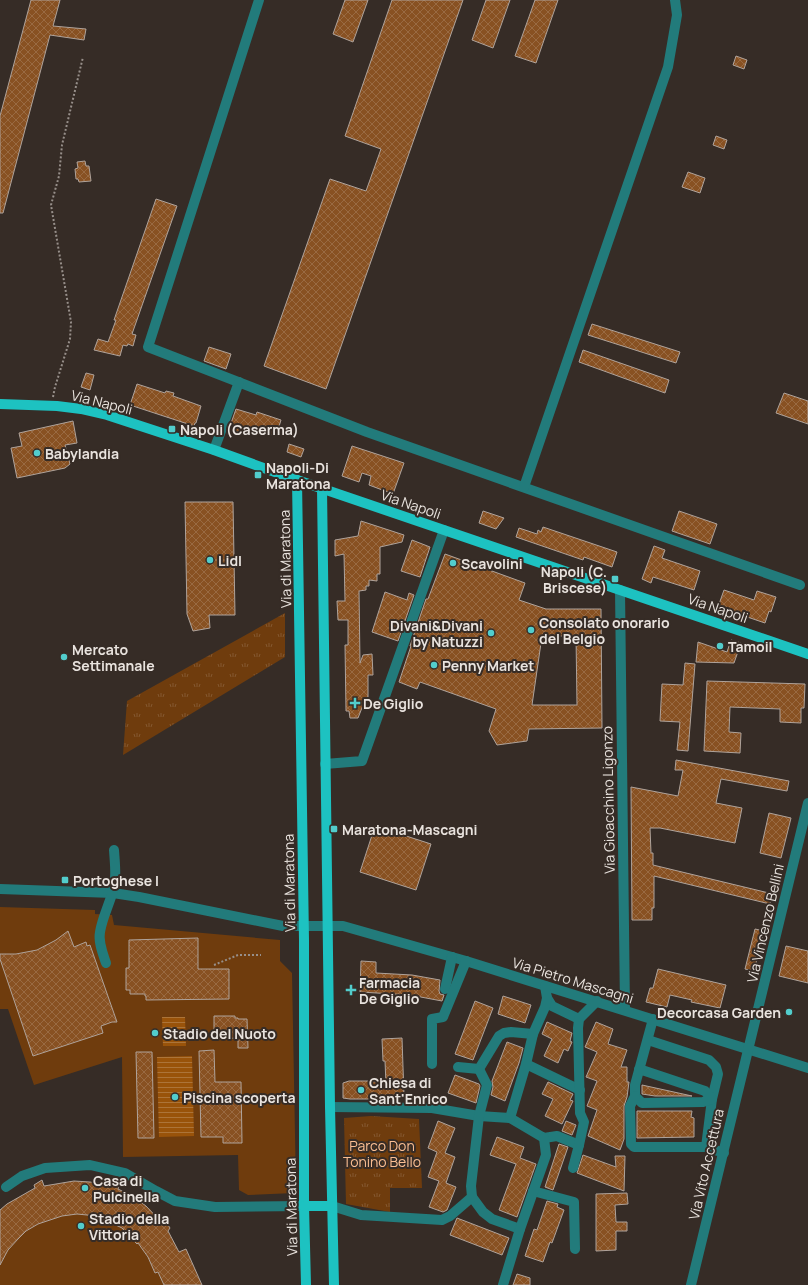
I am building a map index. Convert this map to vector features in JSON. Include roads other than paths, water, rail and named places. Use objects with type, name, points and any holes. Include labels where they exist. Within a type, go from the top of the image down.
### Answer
[{"type":"main road","name":"Via Napoli","points":[[0,404],[52,406],[81,409],[107,415],[214,450],[297,480],[808,654]]},
{"type":"main road","name":"Via di Maratona","points":[[297,480],[306,1285]]},
{"type":"main road","points":[[322,488],[330,1107],[334,1285]]},
{"type":"main road","points":[[304,1206],[332,1206]]},
{"type":"street","points":[[259,0],[148,347],[367,432],[800,584]]},
{"type":"street","points":[[524,487],[668,67],[677,15],[675,0]]},
{"type":"street","points":[[214,450],[239,382]]},
{"type":"street","points":[[325,764],[362,761],[444,530]]},
{"type":"street","name":"Via Gioacchino Ligonzo","points":[[620,590],[625,1010]]},
{"type":"street","name":"Via Vincenzo Bellini","points":[[748,1049],[808,803]]},
{"type":"street","points":[[106,963],[100,939],[100,932],[104,915],[113,893],[115,878],[114,850]]},
{"type":"street","name":"Via Pietro Mascagni","points":[[0,888],[113,893],[146,898],[275,924],[328,927],[343,926],[452,956],[808,1068]]},
{"type":"street","points":[[445,989],[452,956]]},
{"type":"street","points":[[432,1064],[432,1019],[443,1018],[466,961]]},
{"type":"street","points":[[510,1118],[533,1034],[545,1007],[547,998],[545,986]]},
{"type":"street","points":[[547,998],[552,1006],[579,1020]]},
{"type":"street","points":[[573,1168],[584,1122],[580,1113],[579,1020],[597,1001]]},
{"type":"street","points":[[653,1019],[634,1085],[635,1096],[630,1106],[631,1144],[634,1147],[706,1148],[724,1153]]},
{"type":"street","points":[[479,1069],[499,1036],[504,1033],[533,1034]]},
{"type":"street","points":[[648,1040],[710,1060],[716,1066],[718,1074],[712,1100],[706,1148]]},
{"type":"street","name":"Via Vito Accettura","points":[[691,1285],[748,1049]]},
{"type":"street","points":[[526,1064],[580,1090]]},
{"type":"street","points":[[458,1066],[479,1069]]},
{"type":"street","points":[[479,1069],[487,1085],[479,1116],[471,1186],[472,1197],[483,1212],[492,1219],[520,1229]]},
{"type":"street","points":[[639,1069],[705,1091],[712,1100]]},
{"type":"street","points":[[635,1096],[642,1103],[703,1102],[712,1100]]},
{"type":"street","points":[[330,1107],[432,1108],[479,1116],[510,1118],[544,1138],[557,1136],[579,1145]]},
{"type":"street","points":[[503,1285],[520,1229],[546,1155],[544,1138]]},
{"type":"street","points":[[6,1187],[22,1176],[45,1168],[90,1165],[125,1173],[175,1201],[215,1207],[304,1206]]},
{"type":"street","points":[[533,1191],[574,1202],[575,1249]]},
{"type":"street","points":[[332,1206],[361,1215],[442,1220],[450,1216],[472,1197]]},
{"type":"place","name":"Napoli (Caserma)","points":[[172,429]]},
{"type":"place","name":"Babylandia","points":[[37,453]]},
{"type":"place","name":"Napoli-Di Maratona","points":[[258,475]]},
{"type":"place","name":"Lidl","points":[[210,560]]},
{"type":"place","name":"Scavolini","points":[[453,563]]},
{"type":"place","name":"Napoli (C. Briscese)","points":[[615,579]]},
{"type":"place","name":"Consolato onorario del Belgio","points":[[531,630]]},
{"type":"place","name":"Divani&Divani by Natuzzi","points":[[491,633]]},
{"type":"place","name":"Tamoil","points":[[720,646]]},
{"type":"place","name":"Mercato Settimanale","points":[[64,657]]},
{"type":"place","name":"Penny Market","points":[[434,665]]},
{"type":"place","name":"De Giglio","points":[[355,703]]},
{"type":"place","name":"Maratona-Mascagni","points":[[334,829]]},
{"type":"place","name":"Portoghese I","points":[[65,880]]},
{"type":"place","name":"Farmacia De Giglio","points":[[351,990]]},
{"type":"place","name":"Decorcasa Garden","points":[[789,1012]]},
{"type":"place","name":"Stadio del Nuoto","points":[[155,1033]]},
{"type":"place","name":"Chiesa di Sant'Enrico","points":[[361,1090]]},
{"type":"place","name":"Piscina scoperta","points":[[175,1097]]},
{"type":"place","name":"Casa di Pulcinella","points":[[85,1188]]},
{"type":"place","name":"Stadio della Vittoria","points":[[81,1226]]},
{"type":"park label","name":"Parco Don Tonino Bello","points":[[382,1154]]}]
